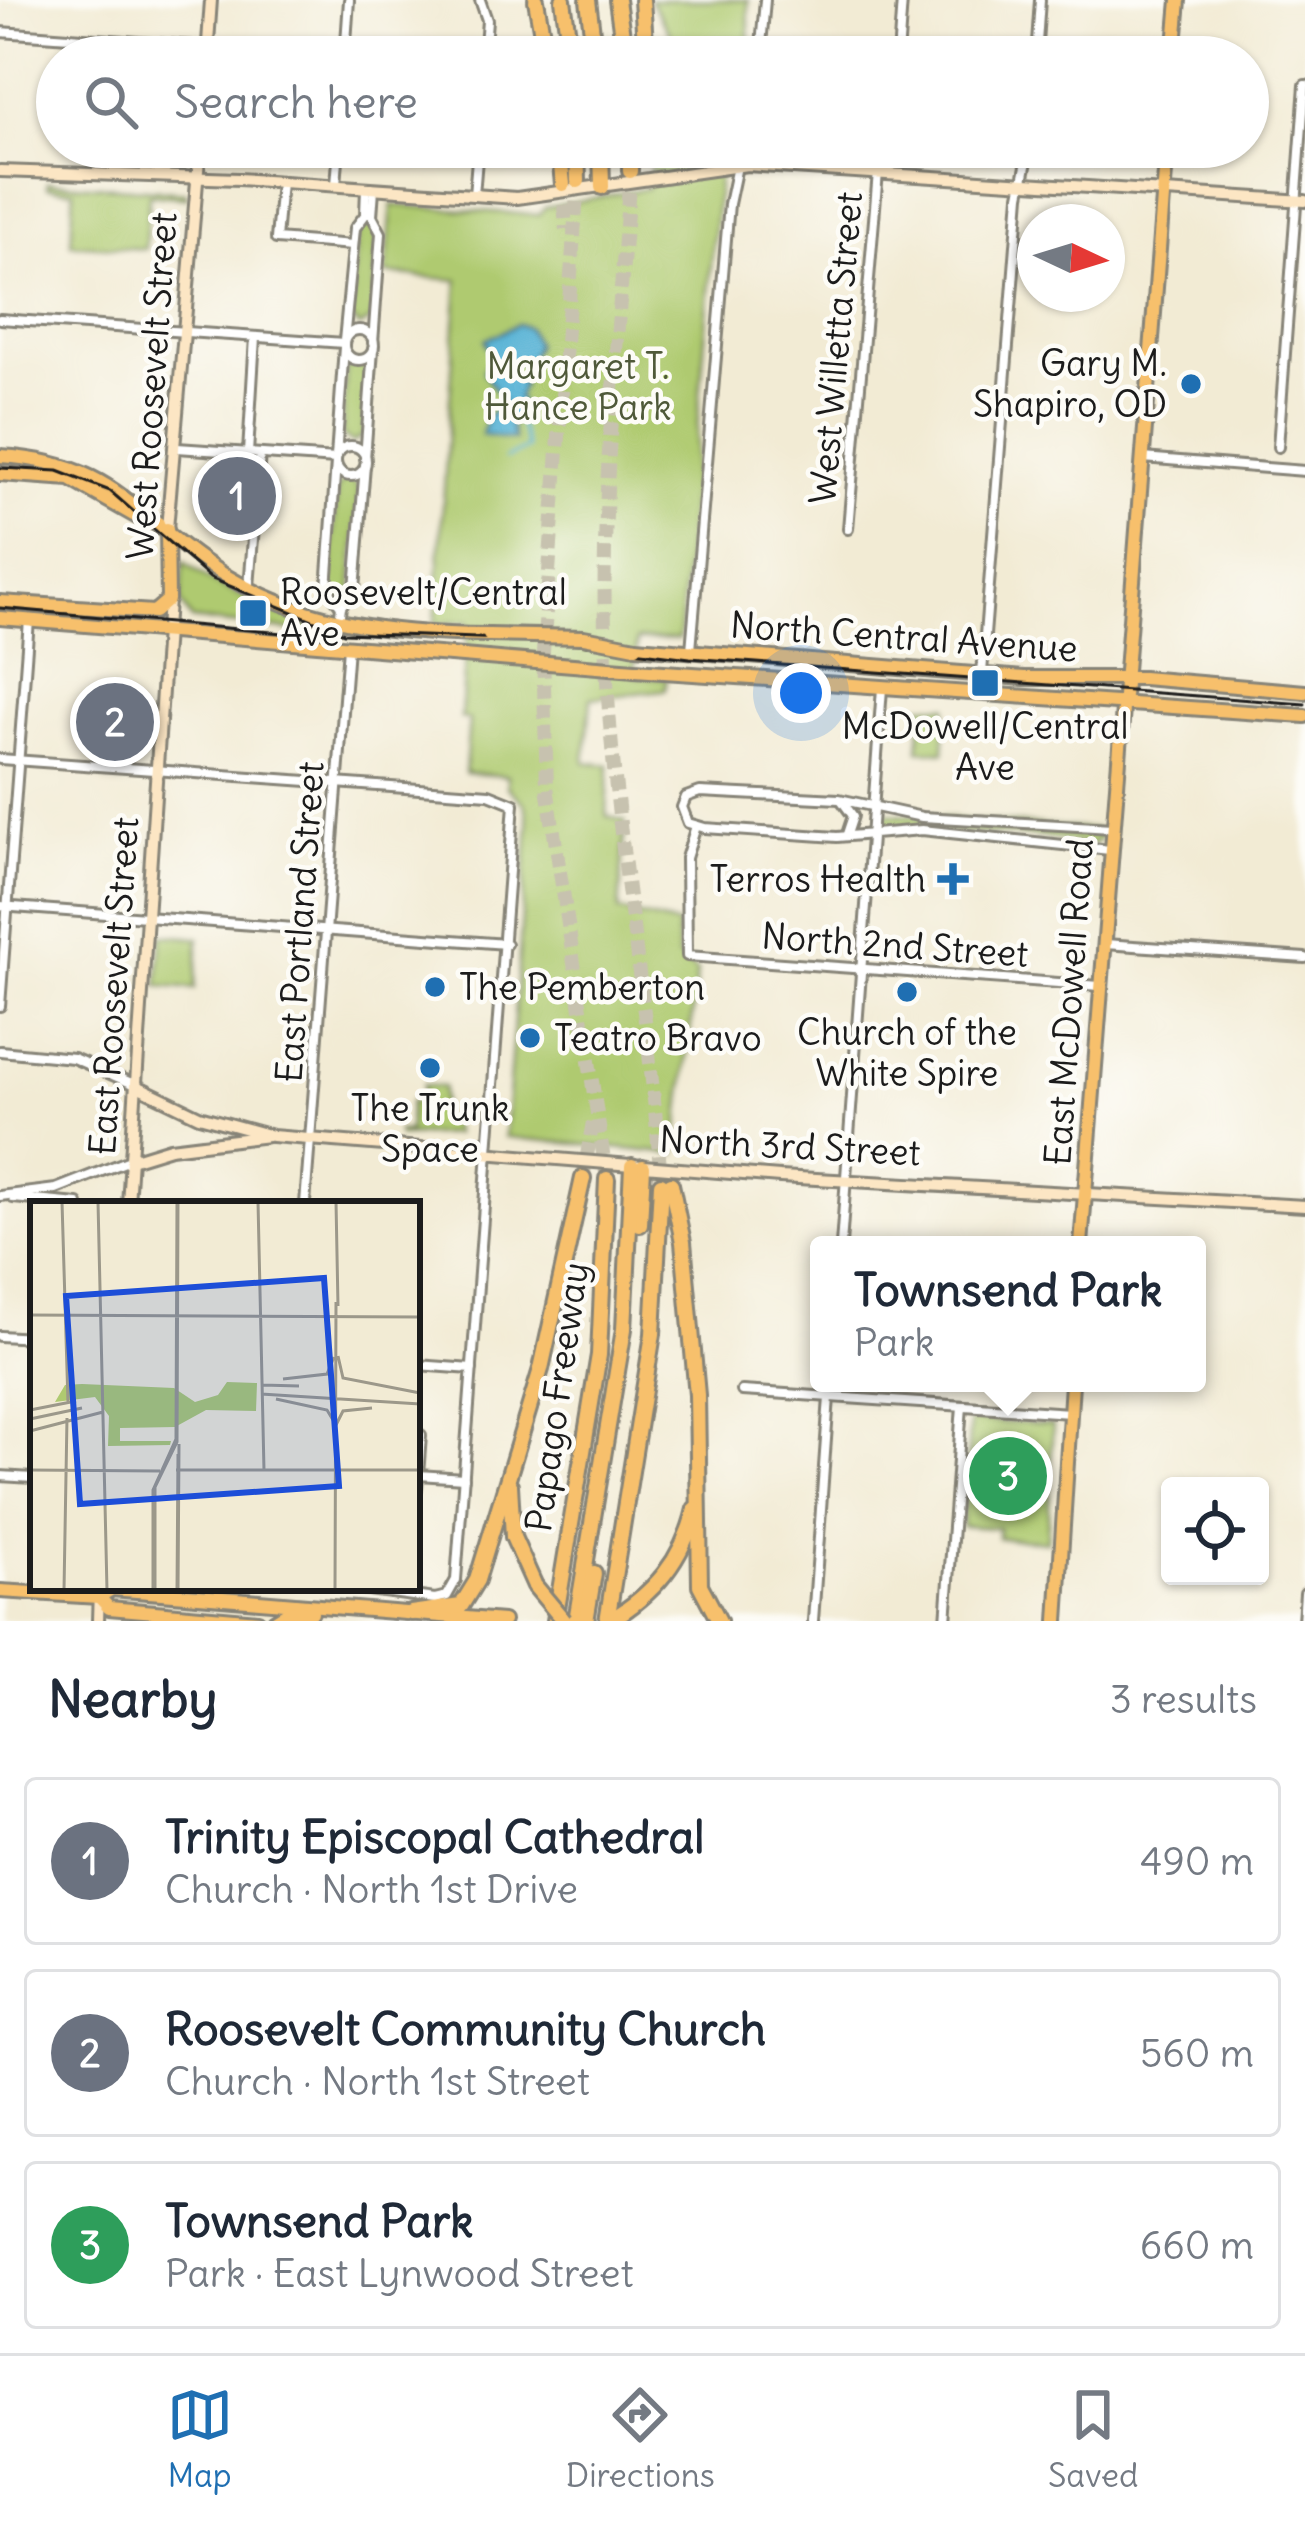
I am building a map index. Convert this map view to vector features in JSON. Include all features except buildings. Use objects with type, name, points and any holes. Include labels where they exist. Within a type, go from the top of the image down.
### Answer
[{"type":"highway","points":[[536,0],[542,36]]},
{"type":"highway","points":[[563,0],[568,36]]},
{"type":"highway","points":[[588,0],[593,36]]},
{"type":"highway","points":[[617,0],[622,36]]},
{"type":"highway","points":[[642,0],[645,36]]},
{"type":"highway","points":[[565,168],[570,183],[573,168]]},
{"type":"highway","points":[[602,168],[602,181]]},
{"type":"highway","points":[[576,1621],[624,1329],[638,1167]]},
{"type":"highway","points":[[586,1621],[633,1311],[638,1167]]},
{"type":"highway","points":[[411,1613],[453,1609],[470,1596],[565,1274],[583,1178]]},
{"type":"highway","name":"Papago Freeway","points":[[560,1621],[598,1355],[607,1180]]},
{"type":"highway","points":[[608,1621],[652,1346],[666,1184],[690,1308],[700,1585],[719,1621]]},
{"type":"highway","points":[[513,1462],[512,1529],[535,1586],[560,1621]]},
{"type":"highway","points":[[608,1621],[643,1598],[684,1544],[699,1486]]},
{"type":"main road","points":[[1176,36],[1179,0]]},
{"type":"main road","name":"East McDowell Road","points":[[1083,1236],[1165,168]]},
{"type":"main road","points":[[0,456],[56,463],[95,475],[163,526]]},
{"type":"main road","points":[[0,474],[70,479],[144,521],[163,526]]},
{"type":"main road","name":"North Central Avenue","points":[[163,526],[213,568],[339,624],[570,636],[636,647],[982,675],[1305,716]]},
{"type":"main road","name":"West Roosevelt Street","points":[[163,526],[167,600]]},
{"type":"main road","points":[[0,605],[148,612],[167,600]]},
{"type":"main road","points":[[0,605],[57,622]]},
{"type":"main road","name":"North Central Avenue","points":[[0,618],[882,688],[1305,692]]},
{"type":"main road","points":[[1057,1621],[1071,1392]]},
{"type":"main road","points":[[0,1591],[99,1592],[110,1607],[258,1621]]},
{"type":"main road","points":[[166,1591],[275,1595],[330,1606],[503,1621]]},
{"type":"main road","points":[[220,1617],[258,1613],[275,1595]]},
{"type":"main road","points":[[274,1621],[290,1611],[330,1606]]},
{"type":"street","points":[[209,36],[212,0]]},
{"type":"street","points":[[346,36],[349,0]]},
{"type":"street","points":[[480,0],[487,20],[486,36]]},
{"type":"street","points":[[762,36],[765,0]]},
{"type":"street","points":[[899,36],[902,0]]},
{"type":"street","points":[[1037,36],[1040,0]]},
{"type":"street","points":[[0,32],[42,36]]},
{"type":"street","points":[[1278,447],[1300,201],[1305,85]]},
{"type":"street","name":"West Roosevelt Street","points":[[163,526],[177,448],[198,168]]},
{"type":"street","points":[[336,187],[337,168]]},
{"type":"street","points":[[474,196],[476,168]]},
{"type":"street","points":[[0,171],[542,197],[602,181],[712,168]]},
{"type":"street","points":[[691,652],[737,168]]},
{"type":"street","points":[[800,168],[1300,201]]},
{"type":"street","name":"West Willetta Street","points":[[848,529],[885,168]]},
{"type":"street","points":[[982,675],[1026,168]]},
{"type":"street","points":[[281,182],[276,239],[353,244]]},
{"type":"street","points":[[339,624],[341,606],[356,590],[381,233],[369,216],[370,189]]},
{"type":"street","points":[[341,606],[327,589],[344,343],[355,228],[369,216]]},
{"type":"street","points":[[0,319],[344,343],[360,330],[373,346]]},
{"type":"street","points":[[248,453],[255,337]]},
{"type":"street","points":[[344,343],[357,360],[373,346]]},
{"type":"street","points":[[177,448],[336,459],[352,446],[365,462]]},
{"type":"street","points":[[250,587],[260,454]]},
{"type":"street","points":[[1142,458],[1305,471]]},
{"type":"street","points":[[336,459],[350,475],[365,462]]},
{"type":"street","name":"West Roosevelt Street","points":[[166,629],[167,600]]},
{"type":"street","points":[[0,1006],[3,906],[29,620]]},
{"type":"street","name":"East Roosevelt Street","points":[[128,1201],[166,629]]},
{"type":"street","name":"East Portland Street","points":[[305,1201],[348,645]]},
{"type":"street","points":[[842,1236],[882,688]]},
{"type":"street","points":[[0,759],[503,795],[514,804],[453,1591],[435,1599],[376,1591]]},
{"type":"street","points":[[1110,850],[922,830],[846,835],[696,826],[684,819],[682,807],[695,792],[838,799],[873,810],[1112,827]]},
{"type":"street","points":[[838,799],[854,816],[846,835]]},
{"type":"street","name":"North 2nd Street","points":[[696,826],[686,858],[687,956],[1100,986]]},
{"type":"street","points":[[3,906],[506,944]]},
{"type":"street","points":[[1103,944],[1305,958]]},
{"type":"street","name":"North 3rd Street","points":[[0,1051],[73,1058],[181,1110],[272,1136]]},
{"type":"street","name":"North 3rd Street","points":[[131,1160],[179,1146],[272,1136],[638,1167],[1305,1206]]},
{"type":"street","points":[[0,1196],[63,1187],[131,1160]]},
{"type":"street","points":[[0,1196],[49,1201]]},
{"type":"street","points":[[0,1336],[30,1338]]},
{"type":"street","points":[[420,1365],[472,1369]]},
{"type":"street","points":[[742,1391],[1070,1413]]},
{"type":"street","points":[[813,1621],[830,1392]]},
{"type":"street","points":[[946,1621],[962,1406]]},
{"type":"street","points":[[420,1449],[421,1436]]},
{"type":"street","points":[[420,1475],[464,1478]]},
{"type":"street","points":[[0,1476],[30,1478]]},
{"type":"street","points":[[98,1621],[99,1592]]},
{"type":"street","points":[[1303,1621],[1305,1593]]},
{"type":"green space","points":[[650,0],[748,0],[749,36],[671,36]]},
{"type":"green space","name":"Margaret T. Hance Park","points":[[651,168],[722,168],[679,639],[637,640],[634,676],[667,678],[665,690],[591,698],[585,762],[609,765],[607,816],[625,821],[619,911],[677,925],[678,956],[697,972],[676,1154],[505,1137],[529,824],[525,804],[507,787],[507,776],[465,773],[469,720],[461,718],[468,622],[435,624],[458,280],[386,274],[392,205],[539,215],[545,207],[648,188]]},
{"type":"green space","points":[[47,182],[184,192],[187,197],[149,195],[145,249],[71,244],[74,190],[47,187]]},
{"type":"green space","points":[[369,223],[378,233],[372,320],[360,327],[351,318],[357,230]]},
{"type":"green space","points":[[352,363],[361,363],[368,371],[363,436],[352,443],[342,435],[346,371]]},
{"type":"green space","points":[[350,477],[359,489],[352,590],[340,600],[330,591],[337,488]]},
{"type":"green space","points":[[184,562],[215,584],[327,634],[192,620],[181,603]]},
{"type":"green space","points":[[922,705],[947,706],[944,752],[919,750]]},
{"type":"green space","points":[[883,813],[1100,830],[1101,838],[1092,845],[1043,837],[881,828]]},
{"type":"green space","points":[[162,935],[199,938],[195,989],[158,986]]},
{"type":"green space","points":[[423,1085],[443,1087],[441,1117],[449,1119],[454,1134],[399,1136],[398,1131],[408,1132],[410,1102],[421,1103]]},
{"type":"green space","points":[[970,1420],[1053,1425],[1047,1541],[998,1538],[998,1528],[962,1526]]},
{"type":"water","points":[[518,324],[528,328],[536,344],[528,363],[509,362],[510,373],[523,383],[518,398],[525,408],[510,425],[514,440],[482,435],[487,416],[504,404],[483,372],[491,356],[485,340]]},
{"type":"waterway","points":[[505,459],[527,448],[518,419]]},
{"type":"tunnel","points":[[630,171],[608,477],[606,661],[616,792],[661,1184]]},
{"type":"tunnel","points":[[578,181],[543,652],[547,787],[607,1179]]},
{"type":"tunnel","points":[[563,184],[566,230]]},
{"type":"tunnel","points":[[583,1178],[594,1116]]},
{"type":"tram line","points":[[0,468],[58,471],[110,491],[210,578],[344,633],[554,641],[690,658],[1305,704]]},
{"type":"tram line","points":[[0,608],[318,636]]},
{"type":"tram line","points":[[503,654],[617,662]]},
{"type":"place","name":"Gary M. Shapiro, OD","points":[[1191,384]]},
{"type":"place","name":"Trinity Episcopal Cathedral","points":[[237,496]]},
{"type":"place","name":"Roosevelt/Central Ave","points":[[253,613]]},
{"type":"place","name":"McDowell/Central Ave","points":[[985,683]]},
{"type":"place","name":"Roosevelt Community Church","points":[[115,722]]},
{"type":"place","name":"Terros Health","points":[[953,879]]},
{"type":"place","name":"The Pemberton","points":[[435,987]]},
{"type":"place","name":"Church of the White Spire","points":[[907,992]]},
{"type":"place","name":"Teatro Bravo","points":[[530,1038]]},
{"type":"place","name":"The Trunk Space","points":[[430,1068]]},
{"type":"place","name":"Townsend Park","points":[[1008,1476]]}]
